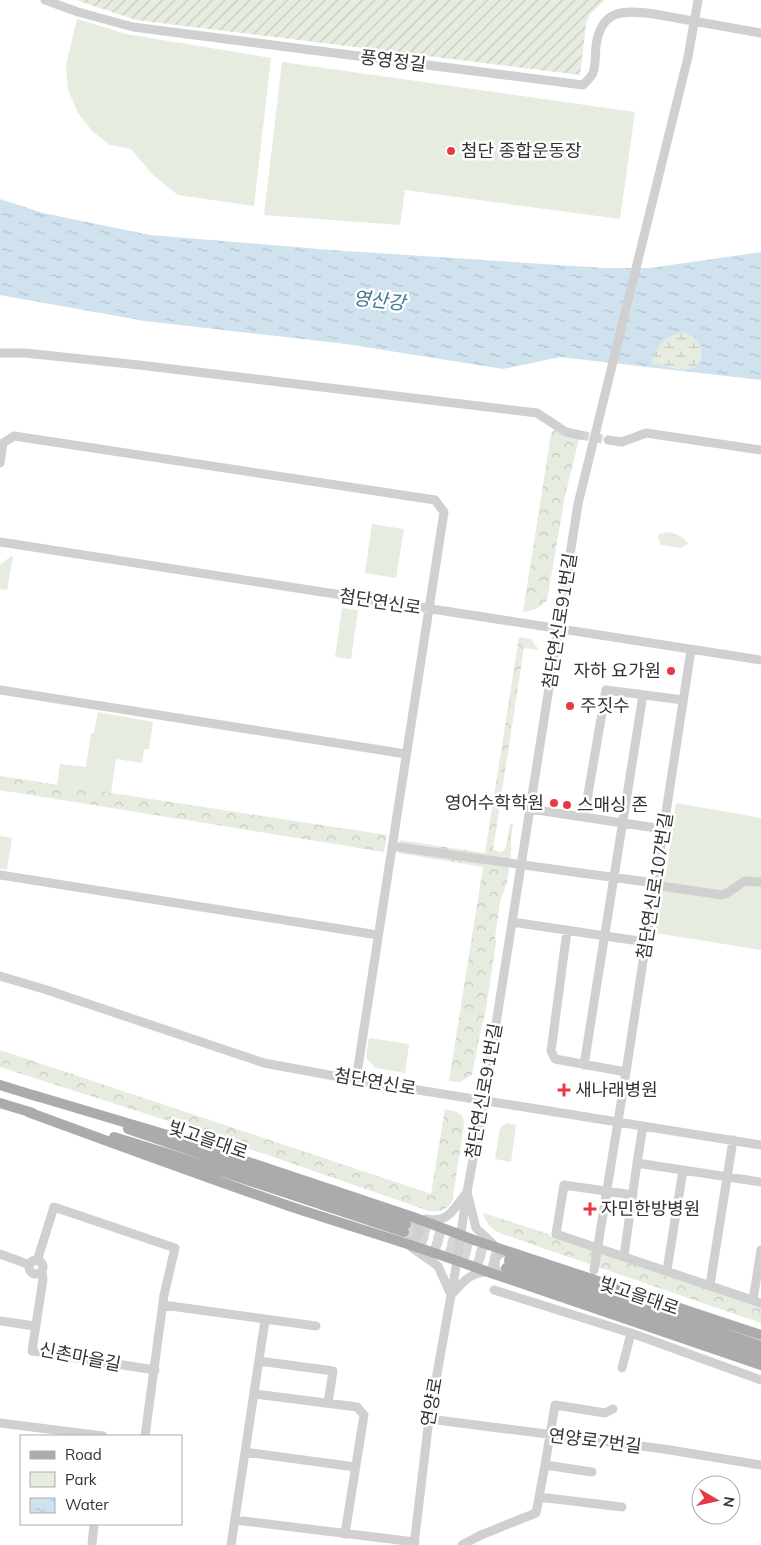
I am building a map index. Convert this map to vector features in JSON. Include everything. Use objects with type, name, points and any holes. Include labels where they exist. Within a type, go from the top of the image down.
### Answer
[{"type":"main road","name":"빛고을대로","points":[[0,1085],[33,1095],[407,1229]]},
{"type":"main road","points":[[0,1104],[28,1112],[291,1207],[407,1229],[461,1236],[497,1248],[508,1264],[761,1365]]},
{"type":"main road","points":[[407,1229],[457,1260],[488,1272],[508,1264],[761,1335]]},
{"type":"main road","name":"빛고을대로","points":[[508,1264],[761,1346]]},
{"type":"main road","name":"빛고을대로","points":[[508,1264],[761,1355]]},
{"type":"street","name":"풍영정길","points":[[44,0],[78,12],[133,27],[583,85],[593,74],[598,34],[604,21],[621,12],[637,12],[695,20]]},
{"type":"street","points":[[698,0],[695,20],[761,32]]},
{"type":"street","name":"첨단연신로91번길","points":[[457,1260],[578,504],[688,57],[695,20]]},
{"type":"street","points":[[0,353],[25,353],[138,365],[537,413],[566,432],[580,435]]},
{"type":"street","points":[[608,440],[622,442],[646,432],[761,450]]},
{"type":"street","points":[[0,463],[3,443],[14,436],[435,500],[444,512],[356,1080]]},
{"type":"street","name":"첨단연신로","points":[[0,542],[761,660]]},
{"type":"street","name":"첨단연신로107번길","points":[[594,1270],[646,942],[658,884],[663,829],[691,650]]},
{"type":"street","points":[[0,690],[406,754]]},
{"type":"street","points":[[584,817],[606,690],[683,700]]},
{"type":"street","points":[[584,1065],[643,695]]},
{"type":"street","points":[[530,809],[663,829]]},
{"type":"street","points":[[392,846],[722,895],[728,893],[745,880],[761,882]]},
{"type":"street","points":[[0,875],[378,935]]},
{"type":"street","points":[[512,922],[646,942]]},
{"type":"street","points":[[567,931],[551,1051],[555,1059],[626,1072]]},
{"type":"street","name":"첨단연신로","points":[[0,976],[264,1063],[356,1080],[761,1144]]},
{"type":"street","points":[[624,1256],[643,1126]]},
{"type":"street","points":[[710,1285],[733,1140]]},
{"type":"street","points":[[637,1163],[761,1182]]},
{"type":"street","points":[[667,1270],[683,1170]]},
{"type":"street","points":[[633,1195],[564,1186],[556,1234],[757,1302],[761,1250]]},
{"type":"street","points":[[467,1192],[446,1218],[407,1229],[438,1266],[452,1295],[469,1276],[488,1272]]},
{"type":"street","points":[[467,1192],[476,1228],[497,1248]]},
{"type":"street","points":[[34,1263],[54,1207],[175,1248],[163,1305],[145,1435]]},
{"type":"street","points":[[0,1254],[42,1265],[43,1279],[35,1326]]},
{"type":"street","name":"연양로","points":[[415,1544],[429,1420],[457,1260]]},
{"type":"street","points":[[494,1290],[631,1333],[761,1380]]},
{"type":"street","points":[[163,1305],[316,1326]]},
{"type":"street","points":[[231,1545],[265,1320]]},
{"type":"street","name":"신촌마을길","points":[[0,1321],[35,1326],[32,1351],[154,1370]]},
{"type":"street","points":[[622,1368],[631,1333]]},
{"type":"street","points":[[259,1361],[333,1371],[328,1403]]},
{"type":"street","points":[[255,1394],[357,1408],[364,1414],[345,1534]]},
{"type":"street","points":[[462,1545],[481,1535],[536,1513],[555,1405],[605,1413],[613,1409]]},
{"type":"street","name":"연양로7번길","points":[[429,1420],[664,1449],[761,1464]]},
{"type":"street","points":[[0,1422],[96,1435]]},
{"type":"street","points":[[246,1452],[355,1467]]},
{"type":"street","points":[[545,1465],[592,1472]]},
{"type":"street","points":[[540,1497],[622,1507]]},
{"type":"street","points":[[235,1520],[415,1544]]},
{"type":"street","points":[[92,1545],[94,1525]]},
{"type":"street","points":[[479,1545],[481,1535]]},
{"type":"green space","points":[[76,0],[605,0],[590,14],[586,24],[580,75],[136,20]]},
{"type":"green space","points":[[77,19],[126,34],[271,58],[254,206],[178,195],[153,175],[131,149],[110,145],[92,131],[78,113],[68,90],[66,65]]},
{"type":"green space","name":"첨단 종합운동장","points":[[282,62],[635,112],[620,219],[405,190],[400,225],[264,215]]},
{"type":"green space","points":[[683,333],[690,335],[699,344],[702,355],[696,366],[686,369],[651,363],[659,347],[666,339]]},
{"type":"green space","points":[[554,430],[564,436],[579,439],[565,496],[547,600],[536,608],[523,612],[551,433]]},
{"type":"green space","points":[[372,524],[404,529],[396,578],[365,573]]},
{"type":"green space","points":[[669,532],[680,536],[688,544],[681,548],[661,545],[658,537],[659,534]]},
{"type":"green space","points":[[11,556],[13,557],[7,590],[0,589],[0,565]]},
{"type":"green space","points":[[342,608],[358,610],[351,659],[335,657]]},
{"type":"green space","points":[[519,637],[531,639],[539,650],[524,648],[493,850],[502,852],[506,848],[510,824],[513,824],[507,883],[500,902],[485,1015],[472,1075],[460,1082],[449,1081],[483,867],[398,853],[400,840],[485,853]]},
{"type":"green space","points":[[98,712],[153,722],[149,749],[144,749],[142,763],[116,759],[111,793],[57,785],[60,764],[86,767],[91,733],[94,733]]},
{"type":"green space","points":[[0,776],[387,835],[384,852],[0,790]]},
{"type":"green space","points":[[676,803],[761,818],[761,950],[655,933],[661,886],[666,874]]},
{"type":"green space","points":[[0,836],[12,838],[7,870],[0,869]]},
{"type":"green space","points":[[369,1038],[409,1044],[405,1073],[375,1068],[366,1057]]},
{"type":"green space","points":[[0,1050],[431,1194],[445,1109],[457,1112],[463,1117],[464,1125],[452,1202],[442,1210],[429,1211],[184,1126],[0,1067]]},
{"type":"green space","points":[[507,1123],[516,1125],[511,1162],[495,1159],[500,1128]]},
{"type":"green space","points":[[483,1213],[595,1251],[592,1265],[502,1234],[490,1226]]},
{"type":"green space","points":[[600,1253],[761,1307],[761,1323],[598,1267]]},
{"type":"water","name":"영산강","points":[[0,199],[43,213],[150,235],[331,250],[605,268],[650,268],[761,252],[761,380],[560,357],[503,369],[346,344],[145,321],[0,295]],"holes":[[[683,333],[696,339],[701,351],[699,363],[695,367],[680,369],[652,363],[659,347],[671,336]]]},
{"type":"tunnel","points":[[580,435],[608,440]]},
{"type":"tunnel","points":[[406,1224],[509,1260]]},
{"type":"tunnel","points":[[404,1232],[506,1268]]},
{"type":"place","name":"첨단 종합운동장","points":[[451,151]]},
{"type":"place","name":"자하 요가원","points":[[671,671]]},
{"type":"place","name":"주짓수","points":[[570,706]]},
{"type":"place","name":"영어수학학원","points":[[554,803]]},
{"type":"place","name":"스매싱 존","points":[[567,805]]},
{"type":"place","name":"새나래병원","points":[[564,1090]]},
{"type":"place","name":"자민한방병원","points":[[590,1209]]}]
